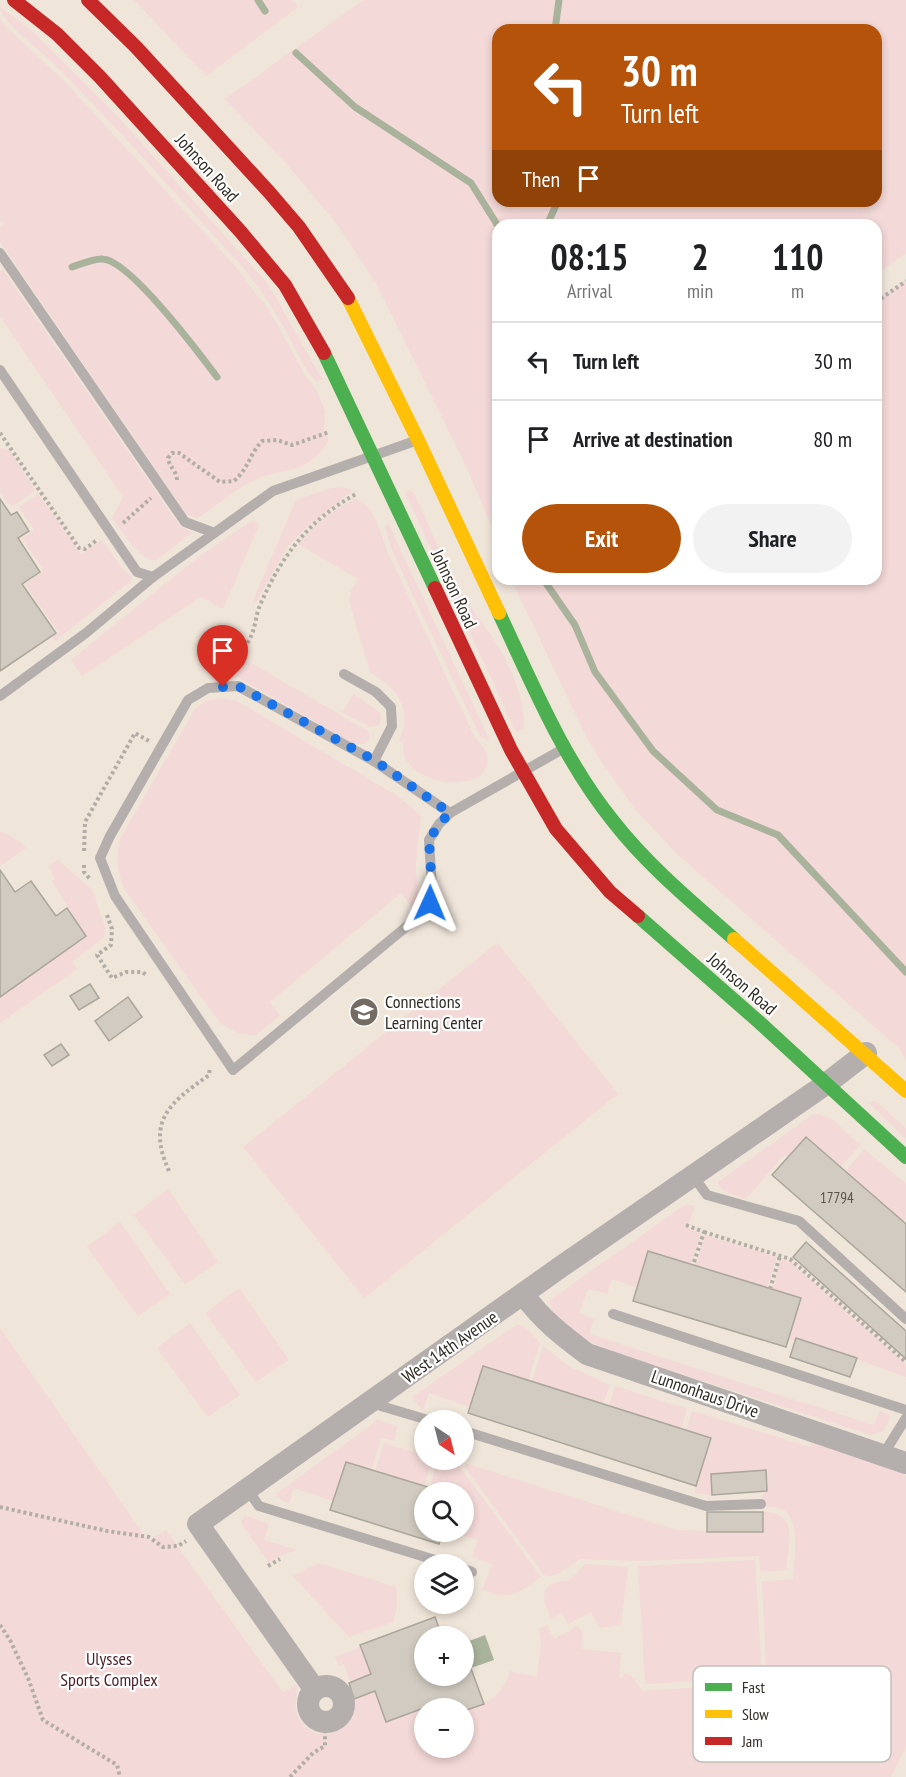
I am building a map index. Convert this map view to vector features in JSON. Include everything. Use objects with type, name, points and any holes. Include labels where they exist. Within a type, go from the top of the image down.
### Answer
[{"type":"main road","name":"Johnson Road","points":[[14,0],[57,34],[100,77],[247,239],[279,278],[308,322],[523,772],[556,829],[610,892],[906,1157]]},
{"type":"main road","name":"Johnson Road","points":[[88,0],[136,47],[269,192],[299,227],[346,294],[418,440],[564,749],[595,800],[618,830],[655,869],[866,1053],[906,1091]]},
{"type":"street","name":"West 14th Avenue","points":[[325,1723],[313,1718],[307,1707],[310,1694],[315,1690],[198,1524],[826,1084],[866,1053]]},
{"type":"street","name":"Lunnonhaus Drive","points":[[524,1295],[534,1309],[560,1334],[587,1354],[906,1463]]},
{"type":"lane","points":[[0,253],[185,522],[213,532]]},
{"type":"lane","points":[[0,370],[137,572],[153,577]]},
{"type":"lane","points":[[0,696],[87,633],[153,577],[273,491],[418,440]]},
{"type":"lane","points":[[344,674],[376,692],[391,707],[392,726],[374,760]]},
{"type":"lane","points":[[450,813],[374,760],[238,686],[208,688],[189,700],[110,836],[100,858],[115,896],[233,1070],[412,922],[430,903],[432,888],[429,840],[439,824],[450,813],[564,749]]},
{"type":"lane","points":[[693,1176],[707,1195],[799,1221],[906,1319]]},
{"type":"lane","points":[[613,1314],[906,1410]]},
{"type":"lane","points":[[371,1403],[414,1416]]},
{"type":"lane","points":[[883,1455],[906,1418]]},
{"type":"lane","points":[[474,1434],[706,1506],[761,1504]]},
{"type":"lane","points":[[247,1488],[259,1506],[415,1554]]},
{"type":"path","points":[[882,298],[906,281]]},
{"type":"path","points":[[201,674],[216,667],[230,669],[251,636],[260,604],[293,545],[309,528],[356,494]]},
{"type":"path","points":[[92,881],[84,872],[85,822],[135,733],[151,743],[156,734]]},
{"type":"path","points":[[106,910],[112,930],[111,945],[97,955],[112,978],[126,972],[142,972],[150,978]]},
{"type":"path","points":[[170,1171],[162,1155],[161,1122],[176,1099],[209,1076],[211,1061]]},
{"type":"path","points":[[686,1225],[790,1259],[906,1362]]},
{"type":"path","points":[[693,1265],[704,1232]]},
{"type":"path","points":[[770,1289],[780,1256]]},
{"type":"path","points":[[0,1507],[107,1532],[149,1537],[163,1547],[178,1546]]},
{"type":"path","points":[[268,1566],[280,1559]]},
{"type":"path","points":[[0,1625],[10,1640],[28,1678],[43,1720],[117,1765],[120,1777]]},
{"type":"path","points":[[290,1777],[313,1753],[325,1746],[325,1723]]},
{"type":"green space","points":[[134,0],[293,0],[298,7],[206,76]]},
{"type":"green space","points":[[363,0],[906,0],[906,253],[882,270],[882,219],[492,219],[492,527],[466,466],[376,283],[337,224],[283,160],[225,99]]},
{"type":"green space","points":[[0,7],[32,31],[119,118],[268,284],[322,379],[317,382],[307,370],[271,306],[242,266],[101,112],[52,62],[14,28]]},
{"type":"green space","points":[[0,19],[64,81],[235,266],[270,312],[306,377],[316,389],[325,411],[324,432],[329,440],[311,460],[302,466],[251,482],[197,518],[186,514],[0,242],[0,227],[3,224],[0,220]]},
{"type":"green space","points":[[3,270],[174,518],[182,528],[193,532],[156,560],[150,560],[138,551],[112,518],[123,497],[0,316],[0,272]]},
{"type":"green space","points":[[906,280],[906,1061],[900,1049],[677,854],[635,809],[586,736],[514,585],[882,585],[882,298]]},
{"type":"green space","points":[[0,448],[8,449],[35,490],[13,506],[8,504],[0,492]]},
{"type":"green space","points":[[341,487],[353,490],[306,528],[288,546],[256,602],[252,603],[296,500],[331,488]]},
{"type":"green space","points":[[408,490],[414,493],[459,590],[495,642],[514,678],[522,703],[524,729],[516,732],[405,492]]},
{"type":"green space","points":[[38,494],[81,554],[102,540],[121,567],[132,577],[132,580],[55,641],[51,636],[58,632],[25,584],[44,571],[22,538],[34,530],[19,507]]},
{"type":"green space","points":[[356,499],[369,508],[373,514],[387,551],[474,736],[485,751],[488,760],[480,777],[459,782],[439,781],[423,775],[405,758],[404,743],[399,741],[404,718],[400,700],[388,686],[370,672],[349,601],[351,590],[358,579],[298,544],[325,518]]},
{"type":"green space","points":[[253,520],[259,525],[223,609],[201,597],[82,676],[71,660],[197,558]]},
{"type":"green space","points":[[388,523],[489,739],[487,740],[480,736],[393,553],[385,527]]},
{"type":"green space","points":[[244,659],[368,731],[370,739],[363,744],[352,743],[234,675]]},
{"type":"green space","points":[[354,694],[380,713],[379,725],[370,727],[342,712]]},
{"type":"green space","points":[[221,698],[237,701],[399,797],[421,816],[416,865],[418,891],[412,906],[401,893],[270,1002],[280,1016],[256,1035],[239,1034],[220,1023],[125,890],[118,864],[121,837],[195,709],[206,701]]},
{"type":"green space","points":[[0,831],[19,841],[26,848],[0,866]]},
{"type":"green space","points":[[58,860],[92,890],[105,927],[104,937],[72,962],[77,969],[0,1023],[0,997],[86,936],[52,881],[55,879],[49,866]]},
{"type":"green space","points":[[497,943],[618,1094],[364,1298],[243,1147]]},
{"type":"green space","points":[[876,1101],[906,1129],[906,1138],[870,1104]]},
{"type":"green space","points":[[819,1114],[832,1119],[860,1145],[840,1168],[806,1137],[787,1157],[784,1155],[746,1199],[722,1189],[718,1182],[812,1115]]},
{"type":"green space","points":[[864,1149],[906,1184],[906,1218],[903,1222],[845,1172]]},
{"type":"green space","points":[[168,1189],[218,1262],[185,1284],[134,1215]]},
{"type":"green space","points":[[686,1204],[695,1206],[689,1223],[685,1227],[701,1234],[691,1264],[648,1251],[638,1288],[612,1279],[607,1294],[588,1289],[579,1313],[594,1319],[589,1334],[874,1425],[880,1410],[889,1415],[890,1419],[883,1431],[871,1435],[616,1353],[575,1332],[557,1317],[551,1309],[550,1300]]},
{"type":"green space","points":[[120,1222],[170,1294],[138,1316],[87,1247]]},
{"type":"green space","points":[[705,1235],[777,1257],[767,1288],[695,1265]]},
{"type":"green space","points":[[781,1259],[790,1262],[906,1364],[906,1377],[797,1338],[795,1341],[788,1339],[772,1290]]},
{"type":"green space","points":[[239,1288],[289,1360],[256,1382],[205,1313]]},
{"type":"green space","points":[[190,1323],[240,1395],[208,1417],[157,1348]]},
{"type":"green space","points":[[516,1325],[526,1328],[540,1343],[528,1380],[483,1366],[470,1407],[429,1393],[422,1410],[412,1397]]},
{"type":"green space","name":"Ulysses Sports Complex","points":[[0,1328],[148,1541],[166,1530],[283,1693],[296,1684],[296,1713],[305,1726],[313,1732],[323,1734],[341,1729],[348,1722],[354,1699],[375,1691],[387,1721],[414,1711],[414,1758],[474,1758],[474,1707],[498,1693],[510,1671],[537,1677],[541,1644],[539,1629],[547,1625],[554,1639],[578,1626],[583,1634],[582,1649],[621,1653],[619,1678],[623,1678],[624,1674],[630,1674],[642,1691],[693,1688],[693,1762],[891,1762],[891,1666],[766,1666],[762,1581],[793,1579],[794,1526],[785,1511],[774,1507],[762,1507],[763,1491],[767,1490],[765,1470],[711,1474],[712,1495],[694,1493],[711,1438],[686,1431],[692,1411],[810,1447],[812,1443],[893,1468],[906,1476],[906,1747],[891,1777],[0,1777]]},
{"type":"green space","points":[[543,1346],[570,1367],[610,1385],[603,1404],[532,1382]]},
{"type":"green space","points":[[615,1386],[687,1409],[681,1429],[609,1406]]},
{"type":"green space","points":[[378,1420],[397,1426],[394,1441],[381,1438],[371,1470],[346,1463],[333,1501],[294,1488],[289,1503],[276,1494]]},
{"type":"green space","points":[[384,1443],[414,1452],[414,1470],[429,1470],[425,1482],[414,1482],[414,1484],[375,1472]]},
{"type":"green space","points":[[474,1466],[676,1530],[762,1532],[763,1512],[775,1513],[782,1517],[789,1531],[786,1570],[760,1572],[759,1556],[640,1561],[580,1559],[559,1573],[551,1576],[544,1575],[467,1470],[474,1470]]},
{"type":"green space","points":[[434,1470],[462,1470],[471,1482],[432,1482]]},
{"type":"green space","points":[[474,1486],[541,1577],[514,1594],[500,1595],[482,1590],[492,1564],[474,1558],[478,1540],[474,1539]]},
{"type":"green space","points":[[244,1515],[269,1524],[264,1540],[297,1550],[279,1556],[269,1563],[241,1523]]},
{"type":"green space","points":[[755,1560],[761,1666],[693,1666],[693,1681],[645,1684],[638,1566]]},
{"type":"green space","points":[[319,1563],[396,1587],[397,1607],[393,1622],[349,1637],[293,1576]]},
{"type":"green space","points":[[585,1564],[628,1567],[621,1625],[600,1628],[591,1612],[568,1624],[562,1613],[552,1619],[545,1603],[545,1591],[553,1584],[570,1580]]},
{"type":"green space","points":[[360,1647],[371,1674],[351,1682],[344,1664],[339,1666],[335,1657]]},
{"type":"shaded area","points":[[485,1635],[494,1660],[474,1667],[474,1639]]},
{"type":"building","points":[[0,499],[11,515],[17,512],[29,531],[18,538],[40,572],[22,584],[56,633],[0,671]]},
{"type":"building","points":[[0,870],[15,892],[31,881],[56,916],[67,908],[86,936],[0,997]]},
{"type":"building","points":[[90,984],[99,998],[79,1010],[70,996]]},
{"type":"building","points":[[128,997],[142,1017],[109,1041],[95,1021]]},
{"type":"building","points":[[61,1044],[69,1055],[52,1066],[44,1055]]},
{"type":"building","points":[[806,1137],[906,1224],[906,1292],[772,1175]]},
{"type":"building","points":[[806,1242],[906,1331],[906,1359],[793,1257]]},
{"type":"building","points":[[648,1251],[801,1298],[786,1347],[633,1301]]},
{"type":"building","points":[[796,1338],[857,1358],[850,1377],[790,1357]]},
{"type":"building","points":[[483,1366],[711,1438],[696,1486],[474,1415],[474,1410],[469,1410]]},
{"type":"building","points":[[346,1462],[414,1483],[414,1536],[330,1510]]},
{"type":"building","points":[[766,1470],[767,1491],[712,1495],[711,1474]]},
{"type":"building","points":[[707,1512],[763,1512],[763,1532],[707,1532]]},
{"type":"building","points":[[435,1617],[438,1626],[414,1626],[414,1686],[474,1686],[474,1677],[484,1704],[474,1708],[474,1698],[414,1698],[414,1712],[386,1722],[375,1691],[354,1699],[349,1683],[371,1674],[360,1645]]},
{"type":"waterway","points":[[258,0],[265,11]]},
{"type":"waterway","points":[[556,24],[559,0]]},
{"type":"waterway","points":[[296,53],[355,107],[471,183],[494,219]]},
{"type":"waterway","points":[[550,219],[555,207]]},
{"type":"waterway","points":[[72,267],[103,259],[115,264],[130,275],[163,310],[217,377]]},
{"type":"waterway","points":[[547,585],[575,625],[595,672],[653,751],[717,810],[778,835],[906,972]]},
{"type":"traffic: fast","points":[[324,353],[435,588]]},
{"type":"traffic: fast","points":[[499,613],[550,721],[595,797],[641,853],[734,939]]},
{"type":"traffic: fast","points":[[638,916],[759,1022],[906,1157]]},
{"type":"traffic: slow","points":[[348,298],[499,613]]},
{"type":"traffic: slow","points":[[734,939],[906,1091]]},
{"type":"traffic: jam","points":[[14,0],[57,34],[100,77],[240,231],[285,285],[324,353]]},
{"type":"traffic: jam","points":[[88,0],[136,47],[269,192],[299,227],[348,298]]},
{"type":"traffic: jam","points":[[435,588],[511,750],[556,829],[610,892],[638,916]]},
{"type":"place","name":"Connections Learning Center","points":[[364,1012]]},
{"type":"route","points":[[223,687],[238,686],[374,760],[450,813],[439,824],[429,840],[432,888],[430,903]]}]
